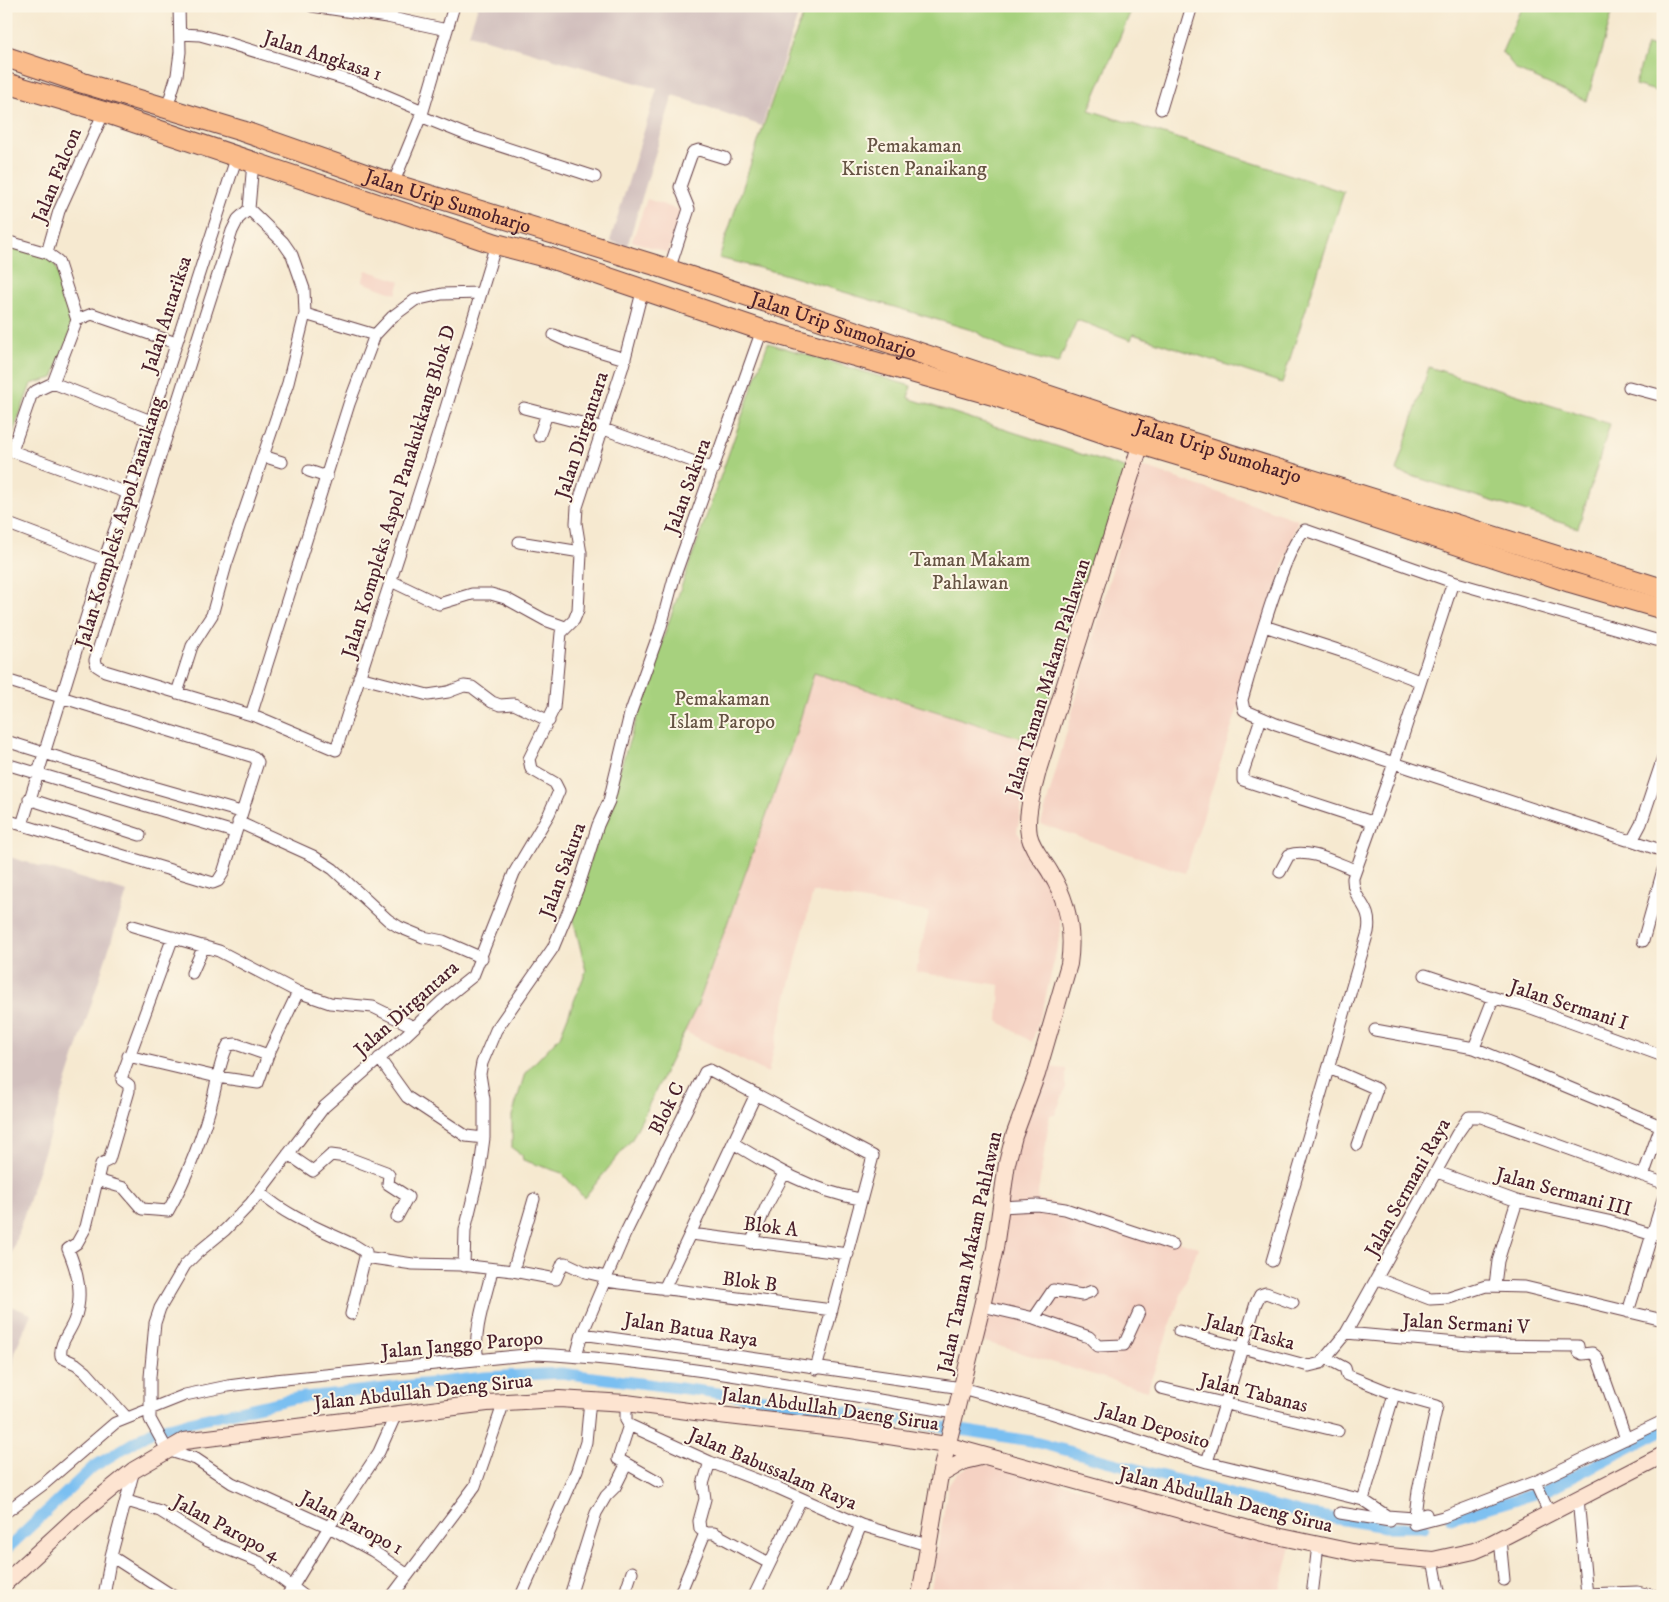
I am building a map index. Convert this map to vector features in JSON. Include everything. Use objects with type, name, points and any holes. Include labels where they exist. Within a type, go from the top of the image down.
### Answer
[{"type":"highway","name":"Jalan Urip Sumoharjo","points":[[6,57],[109,91],[242,131],[394,184],[669,270],[1071,401],[1282,478],[1475,541],[1663,589]]},
{"type":"highway","name":"Jalan Urip Sumoharjo","points":[[6,83],[104,112],[390,206],[496,244],[550,258],[643,288],[762,330],[996,396],[1141,444],[1282,478]]},
{"type":"highway","points":[[104,112],[109,91]]},
{"type":"highway","name":"Jalan Urip Sumoharjo","points":[[1475,541],[1570,582],[1663,609]]},
{"type":"main road","name":"Jalan Taman Makam Pahlawan","points":[[955,1416],[982,1306],[1014,1136],[1037,1074],[1069,964],[1072,946],[1070,917],[1060,888],[1030,840],[1029,812],[1039,767],[1141,444]]},
{"type":"main road","name":"Jalan Abdullah Daeng Sirua","points":[[6,1582],[80,1514],[134,1470],[189,1439],[504,1402],[590,1400],[626,1403],[947,1443],[1181,1511],[1318,1545],[1357,1554],[1432,1560],[1474,1551],[1500,1540],[1549,1512],[1663,1455]]},
{"type":"main road","points":[[920,1596],[940,1475],[955,1416]]},
{"type":"main road","points":[[940,1475],[964,1461],[987,1456]]},
{"type":"street","points":[[167,108],[177,74],[180,34],[179,6]]},
{"type":"street","points":[[312,6],[387,17],[447,30]]},
{"type":"street","points":[[394,184],[422,114],[454,6]]},
{"type":"street","points":[[1161,109],[1192,6]]},
{"type":"street","name":"Jalan Angkasa 1","points":[[180,34],[200,35],[354,82],[467,135],[595,177]]},
{"type":"street","name":"Jalan Falcon","points":[[47,253],[58,211],[104,112]]},
{"type":"street","points":[[669,270],[690,209],[680,187],[690,156],[693,152],[699,150],[725,158]]},
{"type":"street","points":[[177,693],[192,646],[212,615],[226,565],[288,383],[305,314],[304,289],[292,255],[283,242],[249,209],[245,159]]},
{"type":"street","name":"Jalan Antariksa","points":[[22,825],[104,560],[128,493],[176,342],[245,159]]},
{"type":"street","name":"Jalan Kompleks Aspol Panaikang","points":[[249,209],[238,219],[232,230],[95,660],[97,666],[105,671],[251,715],[336,750]]},
{"type":"street","points":[[6,241],[47,253],[58,261],[77,320],[53,383],[30,396],[9,452],[128,493]]},
{"type":"street","name":"Jalan Kompleks Aspol Panakukkang Blok D","points":[[336,750],[438,434],[496,244]]},
{"type":"street","name":"Jalan Dirgantara","points":[[151,1419],[153,1341],[160,1308],[185,1265],[225,1230],[259,1192],[324,1107],[442,1001],[473,976],[482,958],[514,873],[558,795],[559,787],[534,772],[529,764],[549,721],[555,700],[560,637],[565,627],[574,620],[578,610],[581,552],[576,523],[577,507],[625,358],[643,288]]},
{"type":"street","points":[[251,715],[349,404],[375,335],[392,317],[415,300],[442,294],[480,293]]},
{"type":"street","points":[[77,320],[92,314],[176,342]]},
{"type":"street","points":[[305,314],[375,335]]},
{"type":"street","name":"Jalan Sakura","points":[[464,1266],[465,1230],[480,1168],[484,1138],[484,1099],[480,1074],[482,1063],[496,1030],[553,948],[570,910],[598,826],[609,801],[630,714],[660,630],[674,578],[762,330]]},
{"type":"street","points":[[554,335],[569,342],[625,358]]},
{"type":"street","points":[[53,383],[151,421]]},
{"type":"street","points":[[1629,387],[1663,396]]},
{"type":"street","points":[[524,408],[601,428],[714,469]]},
{"type":"street","points":[[539,436],[548,414]]},
{"type":"street","points":[[263,456],[282,462]]},
{"type":"street","points":[[309,470],[327,477]]},
{"type":"street","points":[[6,523],[104,560]]},
{"type":"street","points":[[1663,642],[1453,582],[1304,530],[1279,581],[1264,626],[1242,705],[1244,710],[1261,718],[1618,838],[1631,840],[1663,851]]},
{"type":"street","points":[[519,542],[581,552]]},
{"type":"street","points":[[390,581],[439,604],[472,594],[497,595],[530,613],[565,627]]},
{"type":"street","points":[[1272,1261],[1370,924],[1367,910],[1354,890],[1355,870],[1394,763],[1419,681],[1453,582]]},
{"type":"street","points":[[1264,626],[1347,653],[1419,681]]},
{"type":"street","points":[[359,677],[428,694],[448,692],[464,686],[472,687],[492,702],[500,705],[514,704],[549,721]]},
{"type":"street","points":[[6,680],[254,758],[258,762],[223,873],[218,881],[212,883],[6,820]]},
{"type":"street","points":[[1261,718],[1243,772],[1244,780],[1372,822]]},
{"type":"street","points":[[6,741],[238,822],[313,856],[333,869],[388,920],[399,927],[422,938],[443,941],[482,958]]},
{"type":"street","points":[[1631,840],[1636,836],[1641,824],[1663,758]]},
{"type":"street","points":[[6,764],[37,774],[238,822]]},
{"type":"street","points":[[29,799],[140,835]]},
{"type":"street","points":[[1280,872],[1289,855],[1296,853],[1306,853],[1355,870]]},
{"type":"street","points":[[1643,941],[1663,870]]},
{"type":"street","points":[[133,926],[230,955],[298,992],[330,1003],[383,1010],[414,1027]]},
{"type":"street","points":[[126,1417],[86,1372],[76,1364],[61,1357],[65,1337],[75,1318],[80,1293],[78,1273],[68,1249],[77,1242],[86,1227],[101,1164],[109,1160],[129,1091],[129,1085],[122,1080],[122,1076],[173,938]]},
{"type":"street","points":[[192,973],[204,946]]},
{"type":"street","name":"Jalan Sermani I","points":[[1426,975],[1495,1000],[1523,1006],[1663,1056]]},
{"type":"street","points":[[128,1056],[217,1077],[258,1083],[268,1055],[298,992]]},
{"type":"street","points":[[1474,1048],[1495,1000]]},
{"type":"street","points":[[1376,1030],[1474,1048],[1662,1123],[1643,1176]]},
{"type":"street","points":[[97,1180],[124,1188],[142,1208],[168,1211],[199,1139],[214,1094],[220,1065],[230,1044],[268,1055]]},
{"type":"street","points":[[379,1058],[407,1097],[466,1136],[484,1138]]},
{"type":"street","points":[[1329,1068],[1377,1089],[1357,1145]]},
{"type":"street","name":"Blok C","points":[[582,1334],[606,1279],[705,1072],[710,1070],[873,1156],[860,1199]]},
{"type":"street","points":[[664,1290],[756,1094]]},
{"type":"street","name":"Jalan Sermani Raya","points":[[1311,1367],[1318,1365],[1326,1358],[1346,1333],[1469,1117],[1475,1116],[1663,1183]]},
{"type":"street","points":[[733,1143],[784,1174],[831,1194],[860,1199],[848,1254],[816,1369]]},
{"type":"street","points":[[288,1154],[313,1171],[330,1155],[346,1158],[386,1172],[389,1175],[388,1184],[408,1197],[397,1217]]},
{"type":"street","name":"Jalan Sermani III","points":[[1437,1172],[1517,1202],[1608,1221],[1653,1235]]},
{"type":"street","points":[[751,1243],[766,1207],[784,1174]]},
{"type":"street","points":[[259,1192],[292,1217],[355,1245],[366,1252],[351,1314]]},
{"type":"street","points":[[366,1257],[413,1264],[464,1266],[513,1271],[534,1199]]},
{"type":"street","points":[[1628,1312],[1663,1199]]},
{"type":"street","points":[[1495,1286],[1501,1248],[1517,1202]]},
{"type":"street","points":[[1001,1207],[1038,1205],[1065,1209],[1173,1245]]},
{"type":"street","name":"Blok A","points":[[691,1234],[848,1254]]},
{"type":"street","name":"Blok B","points":[[513,1271],[556,1279],[563,1263],[566,1262],[585,1272],[606,1279],[664,1290],[832,1310]]},
{"type":"street","points":[[478,1359],[475,1348],[477,1334],[492,1270]]},
{"type":"street","points":[[1378,1279],[1430,1299],[1449,1298],[1478,1288],[1525,1286],[1663,1320]]},
{"type":"street","points":[[1034,1318],[1053,1290],[1082,1295],[1092,1291]]},
{"type":"street","points":[[1208,1462],[1240,1349],[1260,1295],[1266,1293],[1293,1303]]},
{"type":"street","points":[[982,1306],[1034,1318],[1089,1337],[1098,1346],[1124,1345],[1129,1339],[1139,1312]]},
{"type":"street","name":"Jalan Taska","points":[[1179,1331],[1311,1367]]},
{"type":"street","name":"Jalan Sermani V","points":[[1346,1333],[1480,1345],[1578,1346],[1579,1352],[1582,1354],[1595,1354],[1597,1357],[1626,1439]]},
{"type":"street","points":[[576,1356],[582,1334]]},
{"type":"street","name":"Jalan Batua Raya","points":[[582,1334],[816,1369],[962,1388]]},
{"type":"street","name":"Jalan Janggo Paropo","points":[[6,1512],[45,1483],[115,1423],[126,1417],[151,1419],[185,1395],[228,1386],[478,1359],[536,1354],[576,1356],[722,1375],[955,1416]]},
{"type":"street","points":[[1326,1358],[1345,1368],[1347,1374],[1394,1394],[1437,1406],[1414,1521]]},
{"type":"street","name":"Jalan Deposito","points":[[962,1388],[1054,1414],[1208,1462],[1360,1500],[1387,1516],[1414,1521]]},
{"type":"street","name":"Jalan Tabanas","points":[[1161,1388],[1338,1431]]},
{"type":"street","points":[[1352,1516],[1360,1500],[1394,1394]]},
{"type":"street","points":[[521,1596],[577,1470],[586,1442],[590,1400]]},
{"type":"street","name":"Jalan Paropo 1","points":[[167,1450],[196,1459],[232,1483],[329,1527],[373,1551],[408,1575],[475,1486],[504,1402]]},
{"type":"street","points":[[626,1403],[626,1420],[629,1425],[618,1455],[619,1461],[659,1482]]},
{"type":"street","points":[[290,1591],[329,1527],[379,1452],[396,1414]]},
{"type":"street","points":[[151,1419],[167,1450]]},
{"type":"street","points":[[1340,1513],[1352,1516],[1414,1521],[1443,1517],[1537,1486],[1663,1421]]},
{"type":"street","name":"Jalan Babussalam Raya","points":[[629,1425],[710,1462],[862,1525],[927,1545]]},
{"type":"street","points":[[710,1462],[703,1484],[705,1499],[698,1525],[700,1530],[705,1533],[714,1534],[769,1563]]},
{"type":"street","points":[[570,1596],[596,1513],[606,1496],[615,1487],[626,1465]]},
{"type":"street","points":[[104,1596],[111,1556],[134,1470]]},
{"type":"street","points":[[1537,1486],[1549,1512]]},
{"type":"street","points":[[1578,1498],[1587,1595],[1637,1592],[1656,1596]]},
{"type":"street","points":[[754,1596],[801,1499]]},
{"type":"street","name":"Jalan Paropo 4","points":[[127,1501],[170,1516],[197,1535],[258,1562],[290,1591],[304,1596]]},
{"type":"street","points":[[1414,1521],[1426,1514]]},
{"type":"street","points":[[832,1596],[862,1525]]},
{"type":"street","points":[[679,1596],[705,1533]]},
{"type":"street","points":[[1500,1540],[1504,1560],[1504,1580]]},
{"type":"street","points":[[1312,1596],[1318,1545]]},
{"type":"street","points":[[111,1556],[173,1596]]},
{"type":"street","points":[[1432,1560],[1440,1596]]},
{"type":"street","points":[[624,1596],[632,1572]]},
{"type":"street","points":[[392,1596],[408,1575]]},
{"type":"shaded area","points":[[478,6],[801,6],[762,126],[673,95],[627,247],[610,241],[657,89],[469,34]]},
{"type":"shaded area","points":[[647,199],[682,211],[668,253],[632,241]]},
{"type":"shaded area","points":[[366,270],[400,281],[396,294],[362,282]]},
{"type":"shaded area","points":[[1141,466],[1298,520],[1185,873],[1041,824]]},
{"type":"shaded area","points":[[814,673],[1034,742],[1017,832],[1035,855],[1058,899],[1061,931],[1043,1008],[1032,1042],[998,1021],[1000,985],[916,972],[929,912],[813,892],[768,1073],[684,1031],[698,1004],[795,736]]},
{"type":"shaded area","points":[[6,856],[127,892],[6,1271]]},
{"type":"shaded area","points":[[1039,1066],[1066,1069],[1066,1087],[1055,1115],[1050,1115],[1037,1199],[1198,1247],[1147,1391],[979,1340],[1019,1131]]},
{"type":"shaded area","points":[[6,1304],[31,1314],[15,1351],[11,1384],[6,1397]]},
{"type":"shaded area","points":[[978,1462],[1292,1542],[1279,1596],[930,1596],[948,1486],[958,1472]]},
{"type":"green space","name":"Pemakaman Kristen Panaikang","points":[[807,6],[1133,6],[1089,110],[1344,192],[1282,383],[1133,334],[1131,340],[1077,320],[1058,364],[1007,350],[975,331],[780,273],[719,258],[788,53]]},
{"type":"green space","points":[[1522,6],[1633,6],[1613,10],[1587,101],[1517,70],[1502,52]]},
{"type":"green space","points":[[1647,45],[1663,49],[1663,68],[1656,91],[1635,85]]},
{"type":"green space","points":[[6,245],[52,257],[76,318],[53,378],[31,384],[9,443],[6,446]]},
{"type":"green space","name":"Pemakaman Islam Paropo","points":[[768,343],[911,386],[908,398],[1127,469],[1034,742],[814,673],[795,736],[698,1004],[632,1139],[584,1198],[562,1173],[523,1160],[522,1155],[512,1148],[512,1116],[525,1073],[560,1036],[586,971],[572,914],[668,624]]},
{"type":"green space","points":[[1429,367],[1610,424],[1578,528],[1396,471]]},
{"type":"waterway","points":[[6,1550],[93,1467],[154,1430],[296,1398],[485,1377],[561,1373],[757,1398],[1031,1441],[1302,1513],[1385,1527],[1424,1527]]},
{"type":"waterway","points":[[1451,1519],[1547,1490],[1663,1430]]},
{"type":"park label","name":"Taman Makam Pahlawan","points":[[970,570]]}]
